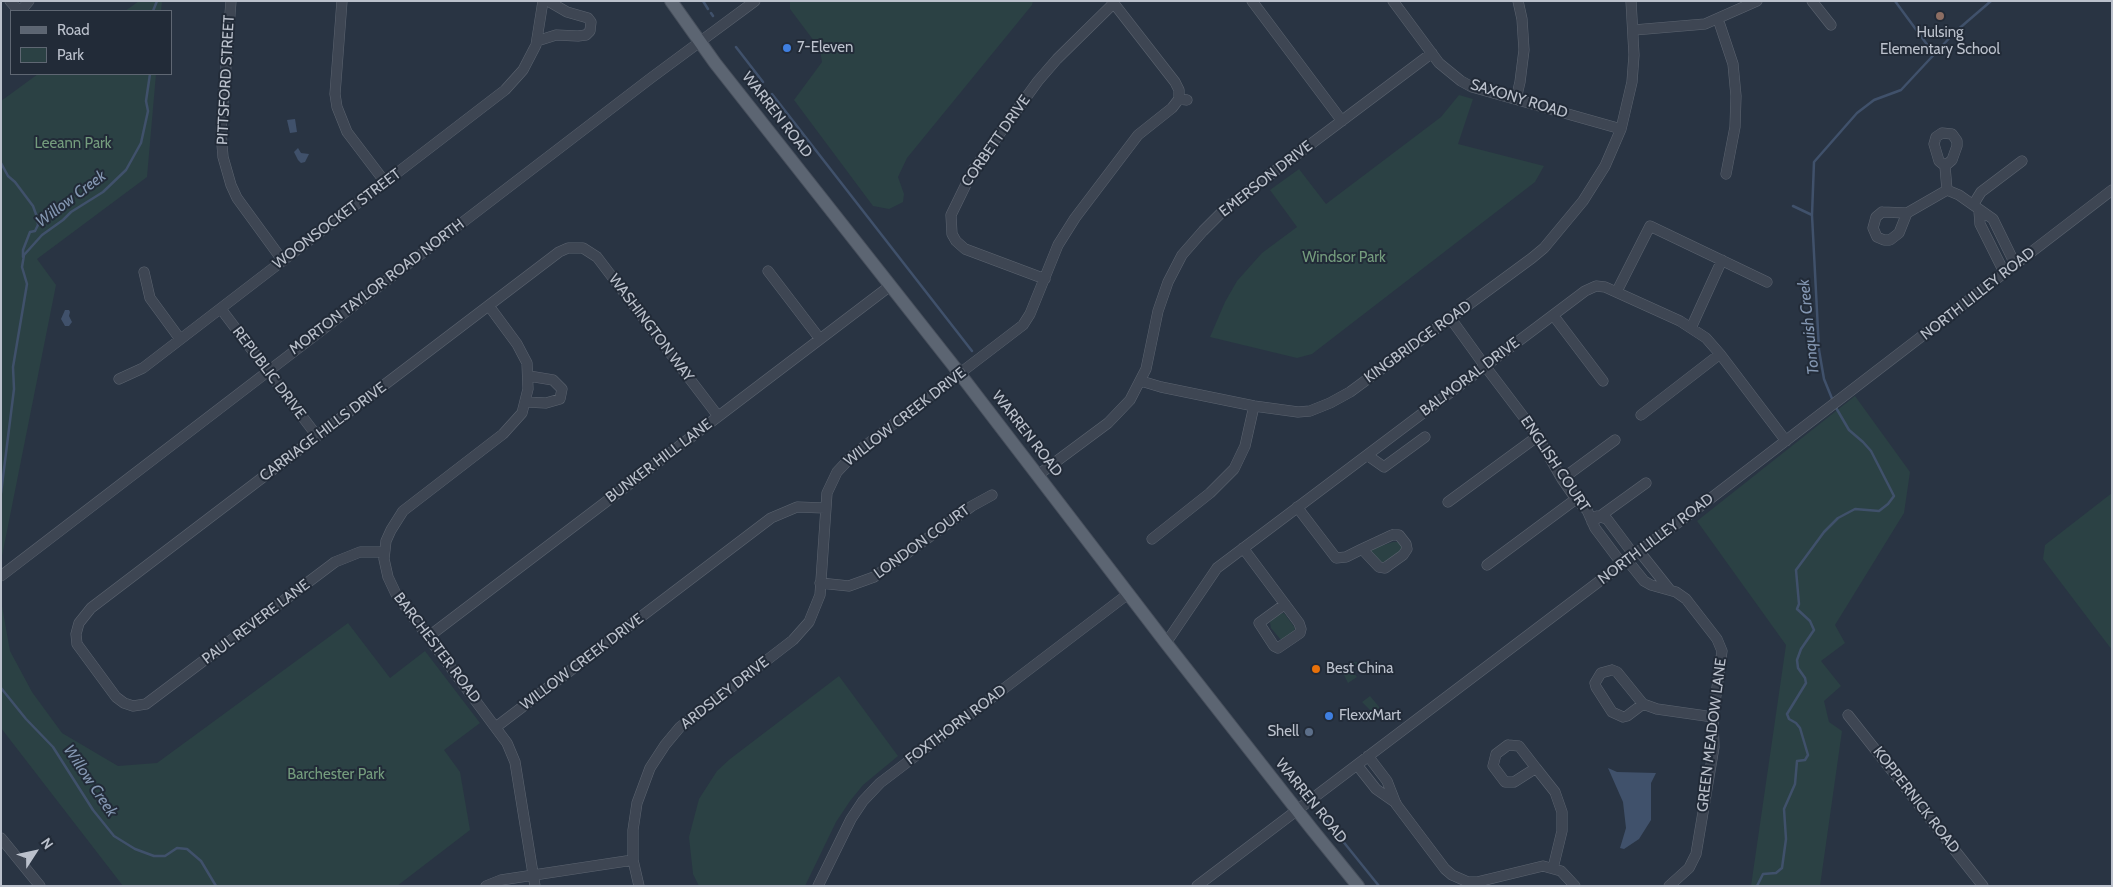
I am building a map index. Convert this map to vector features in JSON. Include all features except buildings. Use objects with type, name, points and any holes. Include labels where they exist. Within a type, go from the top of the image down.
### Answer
[{"type":"main road","name":"WARREN ROAD","points":[[671,1],[700,43],[960,374],[1297,811],[1358,886]]},
{"type":"street","points":[[10,1],[17,8],[23,8],[29,1]]},
{"type":"street","name":"PITTSFORD STREET","points":[[231,1],[221,131],[223,157],[237,198],[283,261]]},
{"type":"street","points":[[342,1],[335,94],[337,106],[347,132],[385,182]]},
{"type":"street","name":"WOONSOCKET STREET","points":[[119,379],[143,368],[505,90],[523,70],[537,41],[543,1]]},
{"type":"street","points":[[537,41],[556,35],[586,35],[590,31],[591,25],[588,18],[567,12],[548,1]]},
{"type":"street","name":"MORTON TAYLOR ROAD NORTH","points":[[1,576],[755,1]]},
{"type":"street","points":[[1252,1],[1342,121]]},
{"type":"street","name":"SAXONY ROAD","points":[[1393,1],[1446,71],[1461,81],[1472,86],[1620,129]]},
{"type":"street","points":[[1516,99],[1524,50],[1524,35],[1518,1]]},
{"type":"street","name":"KINGBRIDGE ROAD","points":[[1141,381],[1161,388],[1254,406],[1298,412],[1310,411],[1350,392],[1451,319],[1544,248],[1583,201],[1605,166],[1620,129],[1632,82],[1634,30],[1631,1]]},
{"type":"street","points":[[1634,30],[1693,26],[1718,20],[1757,1]]},
{"type":"street","points":[[1812,1],[1831,25]]},
{"type":"street","name":"WILLOW CREEK DRIVE","points":[[496,727],[771,518],[797,507],[825,508],[827,493],[831,483],[845,462],[1022,325],[1030,314],[1066,231],[1130,144],[1146,127],[1183,99],[1175,82],[1113,2]]},
{"type":"street","name":"CORBETT DRIVE","points":[[1045,279],[965,249],[952,234],[951,215],[973,170],[1038,81],[1113,2]]},
{"type":"street","points":[[1718,20],[1733,64],[1736,96],[1735,127],[1726,174]]},
{"type":"street","name":"EMERSON DRIVE","points":[[1038,475],[1113,419],[1130,400],[1141,381],[1149,360],[1163,294],[1182,256],[1227,207],[1432,53]]},
{"type":"street","points":[[2004,272],[1980,224],[1976,208],[1981,192],[2022,161]]},
{"type":"street","points":[[1945,166],[1946,190]]},
{"type":"street","points":[[1946,190],[1959,195],[1993,219],[2015,264]]},
{"type":"street","points":[[1907,213],[1946,190]]},
{"type":"street","name":"NORTH LILLEY ROAD","points":[[1198,886],[1630,557],[1786,441],[2112,190]]},
{"type":"street","points":[[1617,291],[1650,226],[1767,282]]},
{"type":"street","name":"CARRIAGE HILLS DRIVE","points":[[132,706],[116,697],[79,649],[76,630],[81,618],[91,608],[559,252],[568,248],[579,248]]},
{"type":"street","name":"WASHINGTON WAY","points":[[579,248],[588,250],[597,257],[718,416]]},
{"type":"street","points":[[1691,328],[1722,260]]},
{"type":"street","points":[[768,271],[820,338]]},
{"type":"street","points":[[144,272],[150,298],[180,339]]},
{"type":"street","name":"BUNKER HILL LANE","points":[[428,637],[890,286]]},
{"type":"street","name":"BALMORAL DRIVE","points":[[1166,643],[1217,568],[1484,364],[1590,288],[1601,286],[1617,291],[1691,328],[1706,338],[1786,441]]},
{"type":"street","name":"BARCHESTER ROAD","points":[[489,306],[523,353],[529,376],[526,402],[519,418],[503,434],[403,511],[391,530],[384,552],[386,568],[392,587],[507,743],[515,762],[535,886]]},
{"type":"street","name":"REPUBLIC DRIVE","points":[[221,309],[317,436]]},
{"type":"street","points":[[1554,315],[1603,381]]},
{"type":"street","name":"ENGLISH COURT","points":[[1451,319],[1538,436],[1576,499],[1630,557]]},
{"type":"street","points":[[1641,415],[1720,354]]},
{"type":"street","points":[[526,402],[546,403],[560,399],[562,388],[553,380],[529,376]]},
{"type":"street","points":[[1152,539],[1210,494],[1234,469],[1245,446],[1254,406]]},
{"type":"street","points":[[1448,502],[1538,436]]},
{"type":"street","points":[[1367,455],[1384,468],[1425,437]]},
{"type":"street","points":[[1562,478],[1615,440]]},
{"type":"street","points":[[1596,520],[1646,483]]},
{"type":"street","name":"LONDON COURT","points":[[820,583],[849,586],[874,578],[972,506],[992,495]]},
{"type":"street","points":[[1487,565],[1576,499]]},
{"type":"street","points":[[1297,507],[1336,558],[1346,558],[1362,548]]},
{"type":"street","name":"ARDSLEY DRIVE","points":[[639,886],[634,860],[633,830],[637,803],[645,778],[658,754],[672,736],[690,719],[801,633],[815,610],[820,595],[825,508]]},
{"type":"street","points":[[1596,520],[1607,519],[1630,557],[1670,590]]},
{"type":"street","points":[[1242,548],[1285,604],[1301,629],[1300,633],[1278,648],[1274,646],[1259,623],[1285,604]]},
{"type":"street","name":"PAUL REVERE LANE","points":[[132,706],[146,704],[157,698],[335,562],[360,552],[384,552]]},
{"type":"street","name":"GREEN MEADOW LANE","points":[[1630,557],[1644,581],[1670,590],[1686,599],[1720,644],[1722,658],[1713,717],[1714,747],[1696,854],[1689,868],[1669,886]]},
{"type":"street","name":"FOXTHORN ROAD","points":[[821,885],[851,819],[863,801],[880,783],[1128,594]]},
{"type":"street","points":[[1643,704],[1628,716],[1617,715],[1598,694],[1596,687],[1598,678],[1606,671],[1617,672],[1643,704],[1658,709],[1713,717]]},
{"type":"street","name":"KOPPERNICK ROAD","points":[[1848,715],[1983,886]]},
{"type":"street","points":[[1368,756],[1387,781],[1396,804],[1445,870],[1458,879],[1477,882],[1535,866],[1561,871],[1575,886]]},
{"type":"street","points":[[1357,765],[1376,789],[1396,804]]},
{"type":"street","points":[[1536,768],[1555,792],[1562,812],[1562,831],[1553,868]]},
{"type":"street","points":[[1,838],[40,886]]},
{"type":"street","points":[[486,886],[501,880],[534,874],[634,860]]},
{"type":"green space","points":[[139,1],[162,1],[161,10],[126,10]]},
{"type":"green space","points":[[790,1],[1033,1],[1032,5],[907,158],[898,177],[904,194],[903,202],[889,209],[873,206],[794,100],[822,62],[820,49],[790,9]]},
{"type":"green space","name":"Leeann Park","points":[[37,75],[156,75],[147,177],[37,259],[56,285],[1,561],[1,101]]},
{"type":"green space","name":"Windsor Park","points":[[1459,95],[1473,99],[1458,144],[1544,166],[1535,182],[1312,354],[1297,358],[1210,337],[1225,302],[1237,281],[1262,253],[1297,227],[1270,190],[1299,169],[1326,204],[1441,117]]},
{"type":"green space","points":[[1855,396],[1910,472],[1904,513],[1835,625],[1845,643],[1821,661],[1841,686],[1824,701],[1829,722],[1842,731],[1820,886],[1751,886],[1786,645],[1697,521]]},
{"type":"green space","points":[[2112,493],[2112,650],[2043,559],[2045,545]]},
{"type":"green space","points":[[1398,542],[1402,546],[1401,553],[1388,562],[1381,564],[1371,552],[1372,549]]},
{"type":"green space","name":"Barchester Park","points":[[2,606],[10,651],[32,692],[62,733],[118,766],[157,763],[348,623],[390,678],[425,651],[480,723],[444,750],[460,772],[470,830],[397,886],[123,886],[1,728]]},
{"type":"green space","points":[[1284,613],[1295,628],[1293,632],[1281,640],[1271,628],[1270,622],[1279,614]]},
{"type":"green space","points":[[1354,662],[1358,664],[1351,670],[1357,677],[1348,683],[1343,673]]},
{"type":"green space","points":[[839,676],[898,756],[863,785],[850,801],[836,822],[805,886],[699,886],[693,874],[689,837],[699,799],[717,771]]},
{"type":"green space","points":[[1370,696],[1380,708],[1371,711],[1362,702]]},
{"type":"water","points":[[295,119],[297,132],[290,133],[287,120]]},
{"type":"water","points":[[298,148],[301,153],[309,154],[305,162],[301,163],[294,152]]},
{"type":"water","points":[[65,310],[70,312],[69,316],[72,322],[69,326],[65,326],[61,319]]},
{"type":"water","points":[[1608,768],[1617,772],[1656,773],[1651,783],[1651,820],[1639,839],[1624,849],[1620,848],[1626,828],[1623,802]]},
{"type":"waterway","name":"Willow Creek","points":[[153,10],[157,1]]},
{"type":"waterway","points":[[703,1],[708,9]]},
{"type":"waterway","points":[[1895,1],[1934,54]]},
{"type":"waterway","name":"Tonquish Creek","points":[[1833,401],[1824,379],[1819,350],[1812,215],[1814,162],[1857,113],[1874,100],[1901,90],[1955,32],[1991,1]]},
{"type":"waterway","points":[[736,47],[763,82]]},
{"type":"waterway","name":"Willow Creek","points":[[1,493],[14,389],[13,367],[27,284],[22,267],[24,255],[42,235],[71,212],[103,192],[126,170],[141,143],[148,111],[146,101],[150,75]]},
{"type":"waterway","points":[[772,94],[972,351]]},
{"type":"waterway","points":[[1,163],[8,176],[15,182],[33,206],[37,217],[38,225],[35,231],[30,232],[23,250],[23,257]]},
{"type":"waterway","points":[[1793,206],[1812,215]]},
{"type":"waterway","name":"Tonquish Creek","points":[[1757,886],[1763,874],[1776,873],[1782,868],[1786,839],[1784,809],[1795,784],[1797,761],[1805,760],[1808,755],[1800,728],[1789,719],[1787,714],[1806,683],[1798,668],[1797,660],[1801,649],[1814,630],[1810,621],[1797,609],[1799,604],[1796,570],[1824,532],[1838,518],[1855,509],[1879,511],[1894,496],[1871,451],[1849,430],[1835,406]]},
{"type":"waterway","name":"Willow Creek","points":[[1,688],[26,719],[53,747],[93,810],[114,836],[135,849],[154,856],[165,856],[177,848],[187,849],[201,861],[216,886]]},
{"type":"waterway","points":[[1325,819],[1379,886]]},
{"type":"place","name":"Hulsing Elementary School","points":[[1940,16]]},
{"type":"place","name":"7-Eleven","points":[[787,48]]},
{"type":"place","name":"Best China","points":[[1316,669]]},
{"type":"place","name":"FlexxMart","points":[[1329,716]]},
{"type":"place","name":"Shell","points":[[1309,732]]}]
